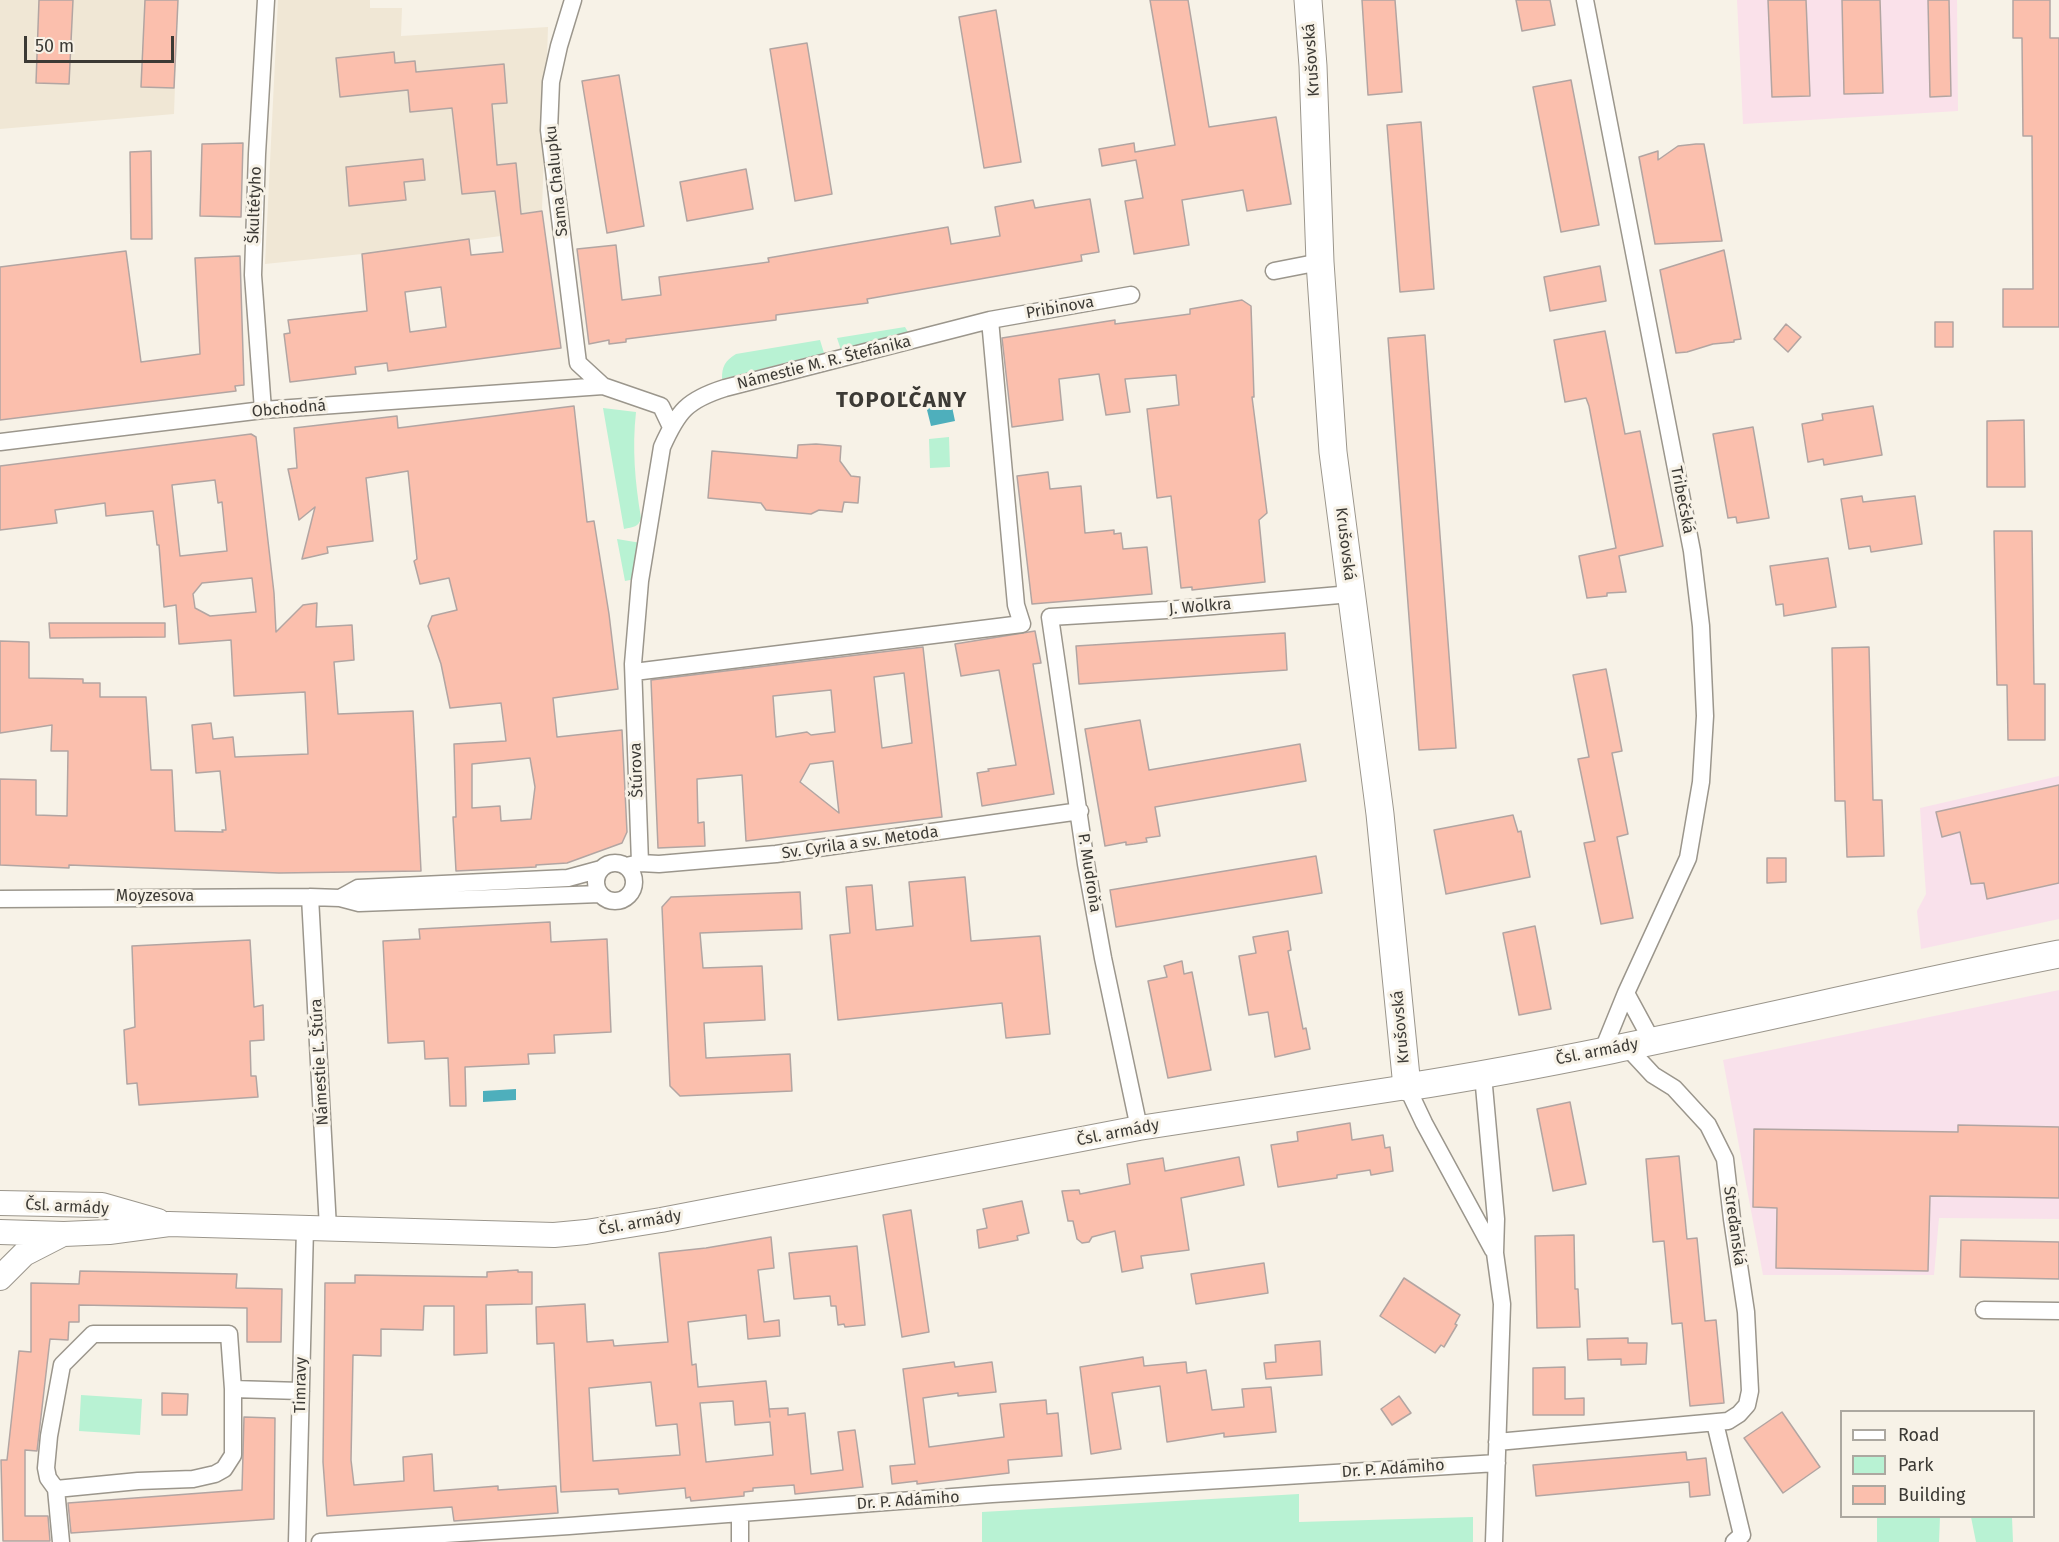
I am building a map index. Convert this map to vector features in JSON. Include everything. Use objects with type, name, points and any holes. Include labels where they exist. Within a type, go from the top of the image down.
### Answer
[{"type":"main road","name":"Krušovská","points":[[1308,0],[1314,66],[1320,262],[1333,452],[1380,814],[1407,1087]]},
{"type":"main road","name":"Čsl. armády","points":[[0,1232],[64,1234],[109,1232],[169,1224],[519,1235],[586,1232],[661,1220],[1139,1128],[1483,1075],[2059,954]]},
{"type":"main road","name":"Čsl. armády","points":[[0,1203],[102,1205],[169,1224]]},
{"type":"main road","points":[[0,1278],[24,1254],[64,1234]]},
{"type":"street","name":"Škultétyho","points":[[263,410],[253,275],[266,0]]},
{"type":"street","name":"Sama Chalupku","points":[[573,0],[559,46],[552,82],[549,130],[578,363],[603,386]]},
{"type":"street","name":"Tribečská","points":[[1586,0],[1692,551],[1701,626],[1705,716],[1701,782],[1688,858],[1626,993],[1627,1046]]},
{"type":"street","points":[[1274,271],[1320,262]]},
{"type":"street","name":"Pribinova","points":[[990,320],[1131,295]]},
{"type":"street","points":[[634,668],[1022,624],[1016,605],[990,320]]},
{"type":"street","name":"Námestie M. R. Štefánika","points":[[634,668],[640,581],[662,447],[671,427],[686,406],[706,394],[990,320]]},
{"type":"street","name":"Obchodná","points":[[0,442],[263,410],[603,386]]},
{"type":"street","points":[[603,386],[661,406],[671,427]]},
{"type":"street","name":"J. Wolkra","points":[[1050,617],[1167,610],[1351,594]]},
{"type":"street","name":"P. Mudroňa","points":[[1050,617],[1086,864],[1139,1128]]},
{"type":"street","name":"Štúrova","points":[[633,864],[634,668]]},
{"type":"street","name":"Sv. Cyrila a sv. Metoda","points":[[340,898],[358,888],[568,878],[601,869],[613,863],[659,864],[776,854],[1080,811]]},
{"type":"street","name":"Sv. Cyrila a sv. Metoda","points":[[309,897],[340,898],[359,903],[600,894],[611,902],[624,900],[634,890],[633,864]]},
{"type":"street","points":[[600,894],[596,881],[601,869]]},
{"type":"street","name":"Moyzesova","points":[[0,899],[309,897]]},
{"type":"street","name":"Námestie Ľ. Štúra","points":[[309,897],[317,1228]]},
{"type":"street","points":[[1626,993],[1627,1046]]},
{"type":"street","name":"Streďanská","points":[[1497,1442],[1715,1423],[1728,1421],[1747,1405],[1750,1391],[1746,1312],[1725,1159],[1708,1125],[1674,1088],[1653,1075],[1627,1046]]},
{"type":"street","points":[[1483,1075],[1496,1219],[1495,1253],[1502,1304],[1494,1542]]},
{"type":"street","points":[[1407,1087],[1424,1123],[1495,1253]]},
{"type":"street","name":"Timravy","points":[[297,1542],[301,1391],[317,1228]]},
{"type":"street","points":[[1984,1310],[2059,1311]]},
{"type":"street","points":[[56,1489],[138,1481],[193,1479],[215,1474],[224,1469],[233,1455],[233,1389],[229,1334],[93,1334],[62,1365],[46,1468],[48,1478],[56,1489],[61,1542]]},
{"type":"street","points":[[233,1389],[301,1391]]},
{"type":"street","points":[[1715,1423],[1741,1540]]},
{"type":"street","name":"Dr. P. Adámiho","points":[[320,1542],[740,1514],[981,1495],[1497,1463]]},
{"type":"street","points":[[740,1514],[740,1542]]},
{"type":"shaded area","points":[[0,0],[178,0],[174,114],[0,129]]},
{"type":"shaded area","points":[[278,0],[370,0],[370,8],[402,8],[401,36],[548,27],[542,211],[499,216],[501,236],[265,264]]},
{"type":"shaded area","points":[[1737,0],[1957,0],[1958,111],[1743,124]]},
{"type":"shaded area","points":[[2059,776],[2059,919],[1921,949],[1917,911],[1926,894],[1920,808]]},
{"type":"shaded area","points":[[2059,990],[2059,1219],[1939,1218],[1934,1275],[1763,1275],[1723,1060]]},
{"type":"green space","points":[[905,327],[908,332],[841,350],[837,338]]},
{"type":"green space","points":[[820,340],[824,353],[722,379],[725,364],[736,354]]},
{"type":"green space","points":[[603,408],[636,412],[635,465],[641,518],[637,525],[624,529]]},
{"type":"green space","points":[[949,437],[950,467],[930,468],[929,439]]},
{"type":"green space","points":[[617,539],[641,543],[635,579],[625,581]]},
{"type":"green space","points":[[81,1395],[142,1399],[140,1435],[79,1431]]},
{"type":"green space","points":[[1299,1494],[1299,1522],[1473,1517],[1473,1542],[982,1542],[982,1512]]},
{"type":"green space","points":[[1877,1518],[1940,1518],[1939,1542],[1877,1542]]},
{"type":"green space","points":[[1971,1518],[2012,1518],[2013,1542],[1976,1542]]},
{"type":"water","points":[[950,397],[955,421],[931,426],[925,402]]},
{"type":"water","points":[[516,1089],[516,1100],[483,1102],[483,1091]]},
{"type":"building","points":[[39,0],[73,0],[69,84],[36,83]]},
{"type":"building","points":[[145,0],[178,0],[174,88],[141,87]]},
{"type":"building","points":[[1150,0],[1188,0],[1209,127],[1276,117],[1291,204],[1247,211],[1243,190],[1182,200],[1189,245],[1134,254],[1125,201],[1143,198],[1136,160],[1102,166],[1099,149],[1134,143],[1135,152],[1175,145]]},
{"type":"building","points":[[1362,0],[1395,0],[1402,92],[1368,95]]},
{"type":"building","points":[[1516,0],[1550,0],[1555,25],[1522,31]]},
{"type":"building","points":[[1768,0],[1806,0],[1810,96],[1772,97]]},
{"type":"building","points":[[1842,0],[1880,0],[1883,93],[1844,94]]},
{"type":"building","points":[[1928,0],[1949,0],[1951,96],[1930,97]]},
{"type":"building","points":[[2013,0],[2050,0],[2050,38],[2059,38],[2059,327],[2003,327],[2003,289],[2033,289],[2032,136],[2023,136],[2022,38],[2013,38]]},
{"type":"building","points":[[996,10],[1021,162],[984,168],[959,17]]},
{"type":"building","points":[[807,43],[832,194],[795,201],[770,49]]},
{"type":"building","points":[[394,52],[395,63],[415,61],[416,72],[504,64],[507,103],[492,104],[497,165],[516,163],[521,214],[542,211],[561,348],[388,371],[387,363],[355,367],[356,374],[290,382],[284,334],[290,333],[288,320],[367,311],[362,254],[469,239],[471,255],[503,252],[495,191],[462,194],[452,108],[410,112],[408,90],[340,97],[336,58]],"holes":[[[441,287],[446,327],[410,332],[405,292]]]},
{"type":"building","points":[[619,75],[644,226],[607,233],[582,81]]},
{"type":"building","points":[[1571,80],[1599,225],[1561,232],[1533,87]]},
{"type":"building","points":[[1421,122],[1434,289],[1400,292],[1387,125]]},
{"type":"building","points":[[243,143],[241,217],[200,216],[202,144]]},
{"type":"building","points":[[1704,144],[1722,241],[1655,244],[1639,157],[1658,151],[1658,160],[1678,146]]},
{"type":"building","points":[[151,151],[152,239],[131,239],[130,152]]},
{"type":"building","points":[[423,159],[425,180],[404,182],[406,200],[349,206],[346,167]]},
{"type":"building","points":[[746,169],[753,209],[687,221],[680,182]]},
{"type":"building","points":[[1090,199],[1099,252],[1081,255],[1082,261],[867,299],[868,303],[776,315],[776,320],[626,339],[626,342],[609,344],[609,340],[589,344],[577,249],[616,245],[622,300],[661,295],[659,277],[769,262],[768,258],[948,227],[951,244],[1000,236],[995,207],[1033,200],[1035,208]]},
{"type":"building","points":[[1724,250],[1741,339],[1676,353],[1660,270]]},
{"type":"building","points":[[126,251],[141,362],[200,354],[195,258],[240,256],[244,385],[235,386],[236,391],[0,420],[0,267]]},
{"type":"building","points":[[1600,266],[1606,301],[1550,311],[1544,277]]},
{"type":"building","points":[[1242,300],[1251,306],[1254,397],[1252,397],[1267,513],[1259,520],[1265,582],[1192,590],[1192,587],[1181,588],[1171,496],[1157,498],[1147,409],[1179,405],[1176,375],[1125,379],[1130,412],[1106,415],[1099,374],[1059,379],[1063,420],[1012,427],[1002,338],[1115,320],[1115,324],[1190,314],[1190,309]]},
{"type":"building","points":[[1935,322],[1953,322],[1953,347],[1935,347]]},
{"type":"building","points":[[1786,324],[1801,337],[1788,352],[1774,339]]},
{"type":"building","points":[[1605,331],[1625,434],[1640,431],[1663,546],[1619,556],[1626,592],[1607,593],[1607,596],[1587,598],[1579,556],[1616,548],[1589,406],[1586,398],[1565,402],[1554,340]]},
{"type":"building","points":[[1425,335],[1456,748],[1419,750],[1388,338]]},
{"type":"building","points":[[574,406],[587,522],[594,521],[618,689],[553,698],[557,737],[622,730],[627,832],[622,843],[567,863],[456,871],[453,817],[456,817],[454,744],[506,741],[501,703],[450,708],[441,664],[428,626],[432,616],[457,610],[449,578],[420,584],[414,561],[417,559],[408,471],[366,478],[373,541],[327,547],[328,553],[302,559],[315,507],[299,520],[288,469],[297,468],[294,428],[397,416],[398,428]],"holes":[[[530,758],[535,787],[531,819],[501,821],[500,806],[472,808],[472,764]]]},
{"type":"building","points":[[1873,406],[1882,455],[1824,465],[1823,459],[1808,462],[1802,424],[1823,420],[1822,414]]},
{"type":"building","points":[[2024,420],[2025,487],[1987,487],[1987,421]]},
{"type":"building","points":[[1753,427],[1769,518],[1737,523],[1736,517],[1728,518],[1713,434]]},
{"type":"building","points":[[251,434],[256,437],[274,593],[276,632],[303,605],[317,603],[316,627],[352,625],[354,660],[334,662],[338,714],[413,711],[421,871],[279,873],[69,865],[69,868],[0,865],[0,779],[36,780],[36,815],[67,816],[68,751],[51,751],[52,725],[0,733],[0,641],[29,642],[29,678],[83,679],[83,683],[100,683],[100,697],[146,697],[151,770],[172,770],[175,831],[223,832],[222,830],[226,830],[220,771],[196,773],[192,725],[211,723],[213,739],[233,737],[235,757],[308,754],[305,692],[234,696],[231,640],[179,644],[176,605],[164,607],[159,545],[157,545],[153,511],[106,516],[105,503],[55,510],[57,523],[0,530],[0,466]],"holes":[[[215,480],[218,503],[222,502],[227,551],[180,556],[172,485]],[[252,578],[256,612],[210,616],[195,608],[193,594],[202,583]]]},
{"type":"building","points":[[798,445],[841,446],[840,461],[851,476],[860,477],[858,503],[844,502],[842,512],[819,510],[811,514],[766,510],[761,503],[708,498],[712,451],[797,458]]},
{"type":"building","points":[[1048,472],[1050,489],[1081,486],[1085,533],[1114,530],[1114,534],[1121,533],[1123,549],[1147,547],[1152,594],[1032,604],[1017,476]]},
{"type":"building","points":[[1862,496],[1863,502],[1915,496],[1922,544],[1871,552],[1870,546],[1849,549],[1841,499]]},
{"type":"building","points":[[1994,531],[2032,531],[2034,684],[2045,684],[2045,740],[2008,740],[2007,685],[1997,685]]},
{"type":"building","points":[[1828,558],[1836,607],[1784,616],[1783,604],[1776,605],[1770,566]]},
{"type":"building","points":[[49,623],[165,623],[165,637],[50,638]]},
{"type":"building","points":[[1035,631],[1041,663],[1033,664],[1054,794],[982,806],[977,773],[1016,765],[999,670],[961,676],[955,644]]},
{"type":"building","points":[[1285,633],[1287,670],[1079,684],[1076,646]]},
{"type":"building","points":[[923,647],[942,817],[746,841],[742,775],[697,779],[698,823],[704,822],[705,846],[658,848],[651,680]],"holes":[[[904,673],[912,743],[882,748],[874,677]],[[831,690],[835,732],[811,735],[807,732],[776,737],[773,696]],[[833,761],[839,813],[800,782],[810,764]]]},
{"type":"building","points":[[1869,647],[1873,800],[1882,800],[1884,856],[1847,857],[1845,801],[1835,801],[1832,648]]},
{"type":"building","points":[[1606,669],[1622,751],[1612,753],[1628,834],[1617,837],[1633,918],[1601,924],[1584,843],[1595,841],[1578,759],[1589,757],[1573,675]]},
{"type":"building","points":[[1140,720],[1149,770],[1300,744],[1306,781],[1155,807],[1160,836],[1146,838],[1147,842],[1126,845],[1126,842],[1105,846],[1085,729]]},
{"type":"building","points":[[2059,785],[2059,883],[1987,899],[1984,883],[1971,884],[1960,832],[1942,837],[1936,812]]},
{"type":"building","points":[[1513,815],[1518,832],[1521,831],[1530,877],[1446,894],[1434,830]]},
{"type":"building","points":[[1316,856],[1322,893],[1116,927],[1110,890]]},
{"type":"building","points":[[1767,858],[1786,858],[1786,882],[1767,883]]},
{"type":"building","points":[[965,877],[971,941],[1040,936],[1050,1034],[1006,1038],[1002,1003],[838,1020],[830,935],[850,933],[846,887],[872,885],[876,930],[913,926],[909,882]]},
{"type":"building","points":[[800,892],[802,929],[700,933],[703,968],[762,966],[765,1020],[704,1023],[706,1058],[790,1054],[792,1091],[680,1096],[670,1086],[662,907],[671,897]]},
{"type":"building","points":[[550,922],[551,942],[607,939],[611,1032],[554,1035],[555,1053],[528,1054],[529,1064],[465,1067],[466,1106],[450,1106],[448,1058],[425,1059],[424,1041],[388,1043],[383,941],[420,939],[419,929]]},
{"type":"building","points":[[1535,926],[1551,1009],[1519,1015],[1503,933]]},
{"type":"building","points":[[1288,931],[1291,950],[1288,951],[1303,1029],[1306,1028],[1310,1049],[1275,1057],[1268,1012],[1249,1015],[1239,956],[1256,953],[1253,937]]},
{"type":"building","points":[[250,940],[254,1007],[263,1005],[264,1040],[250,1041],[251,1076],[256,1076],[258,1097],[139,1105],[137,1083],[127,1084],[124,1030],[135,1027],[132,946]]},
{"type":"building","points":[[1182,961],[1184,974],[1192,972],[1211,1070],[1168,1078],[1148,981],[1167,977],[1164,966]]},
{"type":"building","points":[[1570,1102],[1586,1184],[1553,1191],[1537,1109]]},
{"type":"building","points":[[1350,1123],[1352,1140],[1383,1135],[1385,1148],[1390,1147],[1393,1171],[1371,1175],[1370,1170],[1337,1175],[1337,1178],[1278,1187],[1271,1145],[1298,1141],[1297,1132]]},
{"type":"building","points":[[1958,1125],[2059,1127],[2059,1198],[1930,1196],[1928,1271],[1776,1268],[1777,1208],[1753,1207],[1754,1129],[1958,1132]]},
{"type":"building","points":[[1679,1156],[1687,1239],[1697,1238],[1705,1321],[1716,1320],[1724,1403],[1690,1406],[1682,1323],[1672,1324],[1664,1241],[1653,1242],[1646,1159]]},
{"type":"building","points":[[1239,1157],[1244,1185],[1181,1198],[1189,1250],[1141,1256],[1143,1268],[1122,1272],[1115,1231],[1092,1237],[1089,1242],[1082,1243],[1077,1239],[1073,1221],[1068,1221],[1062,1191],[1079,1190],[1080,1194],[1130,1184],[1127,1164],[1163,1158],[1165,1171]]},
{"type":"building","points":[[1022,1201],[1029,1233],[1017,1236],[1018,1240],[979,1248],[977,1230],[987,1228],[983,1209]]},
{"type":"building","points":[[911,1210],[929,1332],[902,1337],[883,1215]]},
{"type":"building","points":[[1574,1235],[1575,1289],[1578,1289],[1580,1327],[1537,1328],[1535,1236]]},
{"type":"building","points":[[771,1237],[774,1268],[758,1270],[764,1322],[779,1320],[780,1336],[748,1339],[746,1315],[688,1322],[692,1365],[696,1364],[698,1387],[766,1381],[769,1409],[788,1408],[788,1415],[805,1413],[811,1474],[843,1470],[838,1432],[855,1430],[863,1487],[795,1494],[794,1485],[753,1488],[753,1491],[744,1492],[744,1496],[691,1501],[690,1497],[686,1498],[685,1488],[619,1494],[618,1489],[561,1492],[554,1343],[537,1344],[536,1307],[585,1304],[587,1342],[613,1340],[614,1346],[668,1342],[659,1253]],"holes":[[[651,1382],[656,1426],[677,1424],[680,1455],[593,1461],[589,1388]],[[733,1401],[735,1425],[770,1422],[773,1455],[706,1462],[700,1403]]]},
{"type":"building","points":[[1961,1240],[2059,1242],[2059,1279],[1960,1277]]},
{"type":"building","points":[[857,1246],[865,1325],[845,1327],[844,1324],[838,1325],[836,1306],[831,1306],[830,1296],[794,1299],[789,1253]]},
{"type":"building","points":[[1264,1263],[1268,1293],[1196,1304],[1191,1274]]},
{"type":"building","points":[[518,1270],[518,1272],[532,1272],[532,1304],[486,1305],[487,1353],[454,1355],[454,1306],[424,1306],[423,1330],[381,1329],[381,1356],[353,1355],[351,1460],[354,1485],[404,1481],[403,1457],[432,1454],[434,1491],[498,1486],[498,1490],[556,1486],[558,1513],[454,1521],[452,1507],[327,1516],[323,1462],[325,1283],[355,1283],[355,1275],[487,1277],[487,1272]]},
{"type":"building","points":[[80,1271],[237,1274],[236,1288],[282,1289],[281,1342],[247,1342],[247,1308],[79,1305],[79,1322],[69,1322],[68,1340],[50,1339],[37,1451],[25,1450],[25,1516],[48,1516],[50,1541],[3,1541],[1,1460],[7,1460],[19,1351],[31,1352],[31,1283],[79,1284]]},
{"type":"building","points":[[1404,1278],[1460,1315],[1444,1347],[1441,1345],[1435,1353],[1380,1316]]},
{"type":"building","points":[[1628,1338],[1628,1343],[1647,1343],[1646,1364],[1621,1365],[1621,1359],[1588,1360],[1587,1339]]},
{"type":"building","points":[[1320,1341],[1322,1375],[1266,1379],[1264,1363],[1276,1362],[1275,1345]]},
{"type":"building","points":[[1143,1357],[1144,1366],[1186,1362],[1187,1373],[1206,1370],[1212,1410],[1244,1407],[1242,1389],[1271,1387],[1276,1432],[1224,1437],[1224,1433],[1167,1442],[1160,1386],[1112,1393],[1121,1449],[1091,1454],[1080,1367]]},
{"type":"building","points":[[954,1362],[955,1367],[992,1362],[996,1392],[958,1396],[958,1393],[923,1398],[929,1447],[1004,1437],[1000,1404],[1046,1400],[1047,1414],[1058,1413],[1062,1456],[1008,1460],[1009,1473],[917,1484],[917,1481],[892,1484],[890,1466],[915,1464],[903,1369]]},
{"type":"building","points":[[1565,1367],[1565,1399],[1584,1398],[1584,1415],[1533,1415],[1533,1368]]},
{"type":"building","points":[[162,1393],[188,1394],[187,1415],[162,1415]]},
{"type":"building","points":[[1399,1396],[1411,1413],[1392,1425],[1381,1409]]},
{"type":"building","points":[[1782,1412],[1820,1467],[1783,1493],[1744,1438]]},
{"type":"building","points":[[244,1417],[275,1418],[274,1519],[71,1533],[68,1503],[242,1490]]},
{"type":"building","points":[[1686,1452],[1687,1460],[1706,1458],[1710,1495],[1690,1497],[1689,1482],[1536,1496],[1533,1465]]},
{"type":"district","name":"TOPOĽČANY","points":[[902,401]]}]
